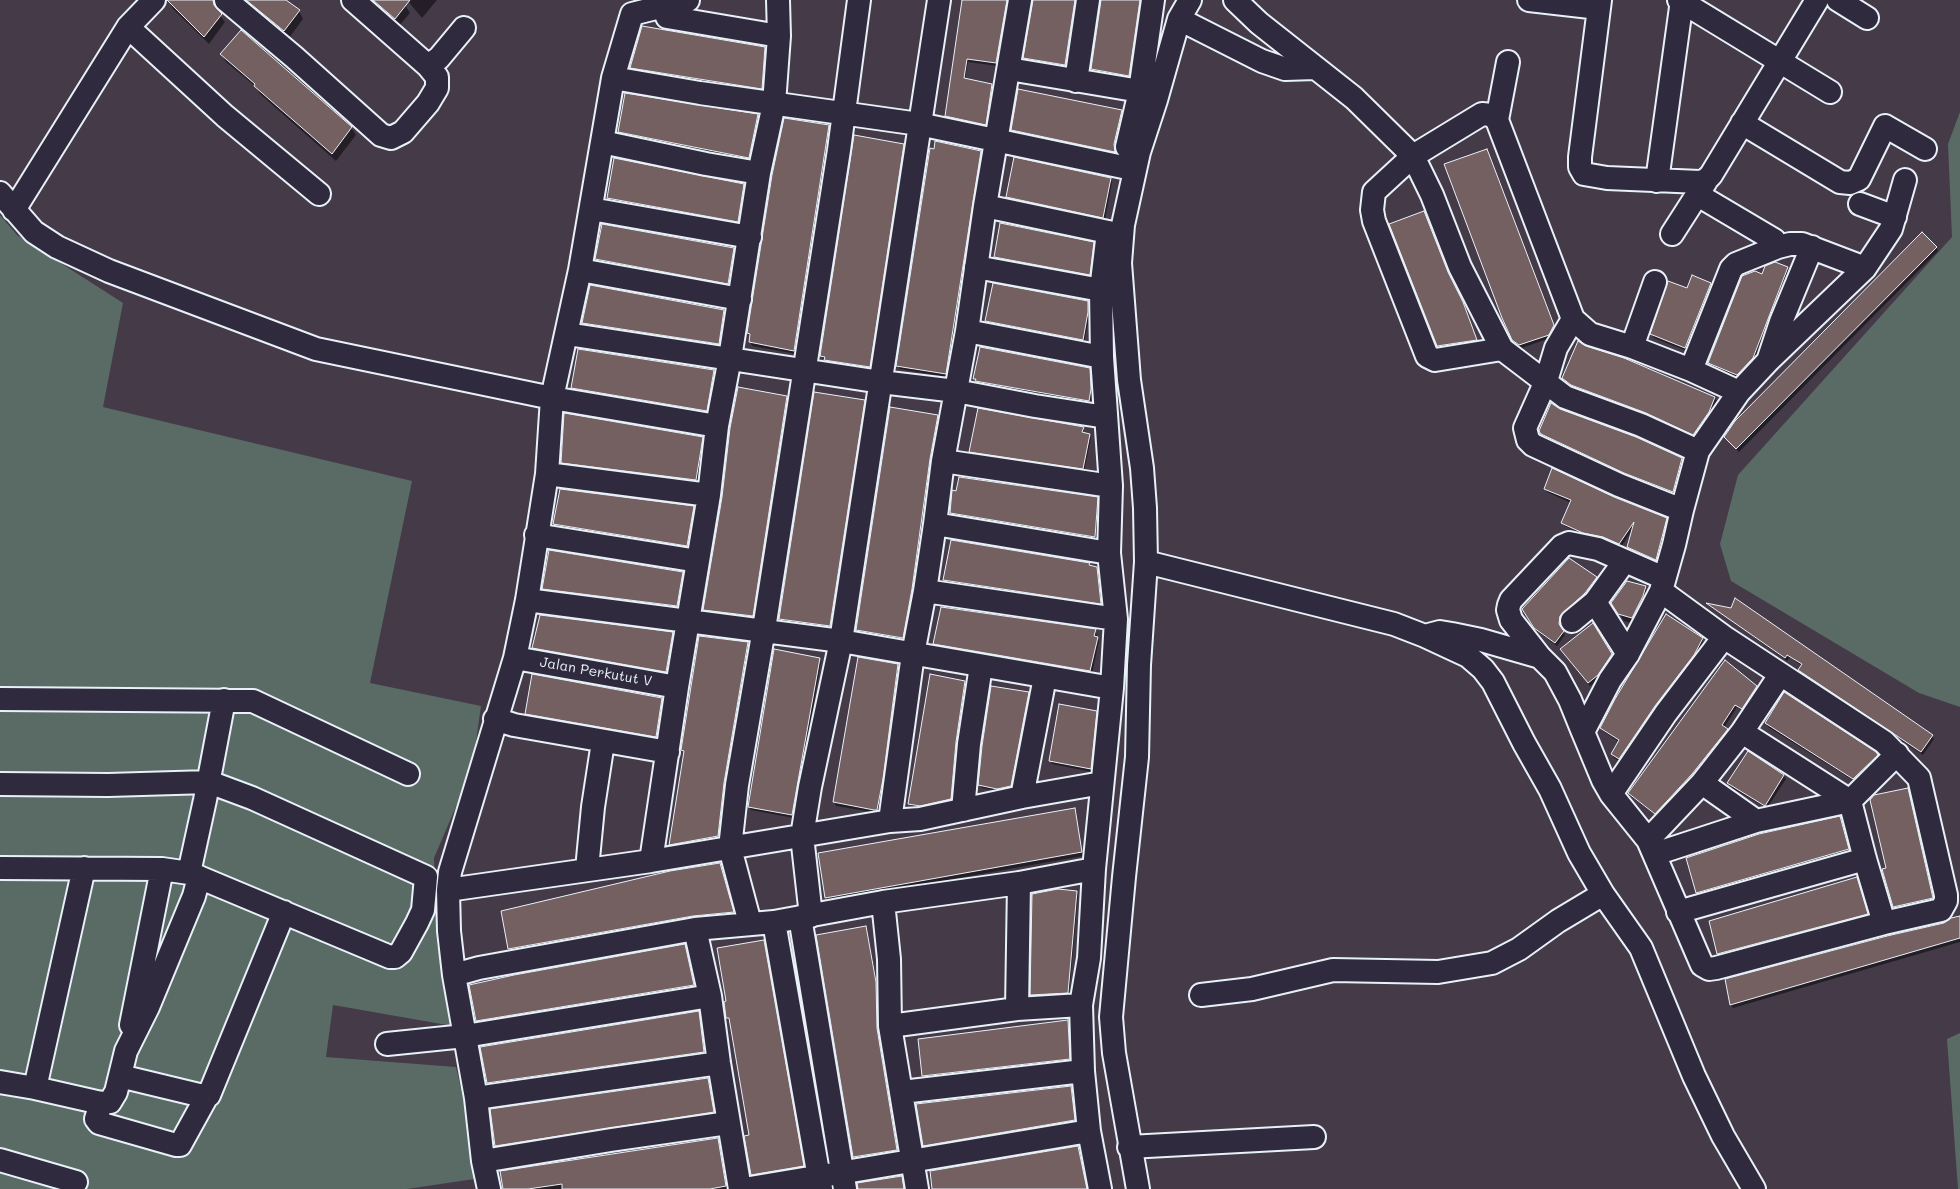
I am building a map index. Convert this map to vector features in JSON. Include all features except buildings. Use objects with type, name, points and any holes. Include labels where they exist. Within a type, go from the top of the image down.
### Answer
[{"type":"street","points":[[154,0],[128,28],[7,201],[34,232],[57,247],[109,271],[316,349],[552,398],[717,426]]},
{"type":"street","points":[[226,0],[294,57],[381,135],[387,138],[394,137],[403,132],[428,103],[437,88],[436,74],[353,0]]},
{"type":"street","points":[[489,1189],[483,1161],[476,1098],[454,975],[449,931],[449,881],[495,720],[515,658],[547,474],[552,398],[580,270],[613,78],[632,14],[688,0]]},
{"type":"street","points":[[651,861],[676,687],[709,495],[717,426],[760,173],[774,104],[779,36],[778,0]]},
{"type":"street","points":[[750,923],[730,848],[737,785],[806,369],[844,115],[858,0]]},
{"type":"street","points":[[844,1180],[805,916],[802,836],[813,770],[841,641],[939,0]]},
{"type":"street","points":[[890,821],[913,654],[936,524],[943,461],[967,331],[985,206],[1020,0]]},
{"type":"street","points":[[1076,81],[1088,0]]},
{"type":"street","points":[[1100,1189],[1089,1131],[1083,1072],[1081,1005],[1089,958],[1094,869],[1112,688],[1116,619],[1109,553],[1111,486],[1102,357],[1101,290],[1108,232],[1140,91],[1153,0]]},
{"type":"street","points":[[1530,0],[1599,4],[1580,157],[1580,167],[1584,174],[1592,177],[1657,181],[1702,188],[1774,240]]},
{"type":"street","points":[[1657,181],[1681,0],[1830,92]]},
{"type":"street","points":[[1672,234],[1817,0]]},
{"type":"street","points":[[1838,0],[1868,18]]},
{"type":"street","points":[[1244,3],[1315,68],[1354,98],[1413,156],[1432,195],[1460,267],[1502,349],[1565,397],[1641,425],[1698,451]]},
{"type":"street","points":[[1138,1189],[1114,1053],[1111,1017],[1124,877],[1138,757],[1139,666],[1146,562],[1143,478],[1129,380],[1120,262],[1123,225],[1139,152],[1184,9],[1222,42],[1262,61],[1285,68],[1315,68]]},
{"type":"street","points":[[667,17],[779,36]]},
{"type":"street","points":[[128,28],[225,116],[319,194]]},
{"type":"street","points":[[428,66],[439,58],[464,28]]},
{"type":"street","points":[[1497,120],[1508,62]]},
{"type":"street","points":[[1009,70],[1140,91]]},
{"type":"street","points":[[613,78],[844,115],[919,124],[1122,166]]},
{"type":"street","points":[[1502,349],[1435,360],[1427,356],[1421,345],[1374,221],[1372,210],[1374,192],[1413,156],[1482,114],[1491,115],[1497,120],[1573,319],[1590,334],[1632,347],[1691,370],[1739,392]]},
{"type":"street","points":[[1742,123],[1840,182],[1850,183],[1859,179],[1885,126],[1924,149]]},
{"type":"street","points":[[602,142],[706,164],[760,173]]},
{"type":"street","points":[[1583,732],[1610,680],[1628,654],[1662,585],[1698,451],[1739,392],[1769,360],[1865,268],[1891,229],[1905,180]]},
{"type":"street","points":[[1860,204],[1895,217]]},
{"type":"street","points":[[985,206],[1108,232]]},
{"type":"street","points":[[591,209],[750,237]]},
{"type":"street","points":[[1691,370],[1731,269],[1736,264],[1778,247],[1796,244],[1812,247],[1865,268]]},
{"type":"street","points":[[1769,360],[1781,322],[1812,247]]},
{"type":"street","points":[[976,267],[1101,290]]},
{"type":"street","points":[[580,270],[740,299]]},
{"type":"street","points":[[1632,347],[1655,282]]},
{"type":"street","points":[[1573,319],[1556,348],[1546,381],[1525,428],[1528,440],[1533,445],[1619,486],[1682,510]]},
{"type":"street","points":[[967,331],[1102,357]]},
{"type":"street","points":[[567,334],[806,369],[881,382],[956,391],[1106,417]]},
{"type":"street","points":[[943,461],[1111,486]]},
{"type":"street","points":[[547,474],[709,495]]},
{"type":"street","points":[[936,524],[1109,553]]},
{"type":"street","points":[[536,536],[698,562]]},
{"type":"street","points":[[1569,543],[1598,549],[1662,585],[1724,638],[1884,742],[1918,778],[1946,895],[1946,902],[1941,910],[1708,969],[1702,965],[1698,960],[1652,847],[1611,794],[1603,780],[1570,700],[1555,672],[1540,657],[1511,620],[1508,610],[1511,600],[1562,546],[1569,543]]},
{"type":"street","points":[[1146,562],[1394,624],[1468,656],[1483,669],[1494,682],[1524,743],[1550,789],[1579,853],[1602,894],[1641,948],[1694,1076],[1724,1136],[1754,1189]]},
{"type":"street","points":[[1572,621],[1595,602],[1624,562]]},
{"type":"street","points":[[925,591],[1116,619]]},
{"type":"street","points":[[526,600],[841,641],[1112,688]]},
{"type":"street","points":[[1595,602],[1628,654]]},
{"type":"street","points":[[1425,636],[1440,632],[1452,634],[1482,640],[1540,657]]},
{"type":"street","points":[[1611,794],[1666,713],[1724,638]]},
{"type":"street","name":"Jalan Perkutut V","points":[[515,658],[676,687]]},
{"type":"street","points":[[963,810],[969,744],[981,666]]},
{"type":"street","points":[[1652,847],[1742,732],[1780,675]]},
{"type":"street","points":[[1022,797],[1045,677]]},
{"type":"street","points":[[0,698],[253,701],[408,774]]},
{"type":"street","points":[[0,1082],[101,1103],[110,1102],[116,1092],[130,1040],[148,1008],[190,906],[224,700]]},
{"type":"street","points":[[495,720],[603,742],[668,752]]},
{"type":"street","points":[[1742,732],[1850,801],[1884,923]]},
{"type":"street","points":[[587,869],[593,807],[603,742]]},
{"type":"street","points":[[1652,847],[1756,821],[1850,801],[1897,754]]},
{"type":"street","points":[[0,784],[108,785],[209,782],[252,798],[426,877],[449,881],[587,869],[651,861],[890,821],[920,819],[1022,797],[1102,783]]},
{"type":"street","points":[[1702,783],[1756,821]]},
{"type":"street","points":[[1678,912],[1865,859]]},
{"type":"street","points":[[1,871],[84,868],[162,869],[194,875],[384,956],[395,957],[402,952],[423,910],[426,877]]},
{"type":"street","points":[[35,1088],[84,868]]},
{"type":"street","points":[[130,1040],[132,1016],[162,869]]},
{"type":"street","points":[[454,975],[479,968],[695,928],[774,922],[882,902],[1019,883],[1094,869]]},
{"type":"street","points":[[1017,1009],[1019,883]]},
{"type":"street","points":[[1201,995],[1252,989],[1333,970],[1438,972],[1492,963],[1519,949],[1558,921],[1602,894]]},
{"type":"street","points":[[882,902],[888,959],[890,1026],[918,1189]]},
{"type":"street","points":[[101,1103],[96,1119],[99,1123],[176,1146],[180,1144],[207,1096],[284,912]]},
{"type":"street","points":[[774,922],[820,1183]]},
{"type":"street","points":[[695,928],[710,996],[728,1123],[742,1189],[844,1180],[912,1160],[1089,1131]]},
{"type":"street","points":[[387,1044],[464,1036],[710,996]]},
{"type":"street","points":[[890,1026],[1017,1009],[1081,1005]]},
{"type":"street","points":[[476,1098],[719,1063]]},
{"type":"street","points":[[902,1092],[1083,1072]]},
{"type":"street","points":[[120,1076],[207,1096]]},
{"type":"street","points":[[483,1161],[728,1123]]},
{"type":"street","points":[[1129,1146],[1314,1137]]},
{"type":"street","points":[[0,1160],[76,1182]]},
{"type":"green space","points":[[1960,112],[1960,707],[1919,693],[1731,581],[1720,544],[1738,475],[1952,237],[1948,144]]},
{"type":"green space","points":[[0,215],[17,235],[123,303],[103,407],[412,481],[370,683],[481,706],[472,769],[434,858],[437,943],[453,1026],[333,1005],[326,1057],[456,1067],[481,1178],[407,1189],[0,1189]]},
{"type":"green space","points":[[1960,1033],[1960,1189],[1958,1189],[1947,1039]]}]
